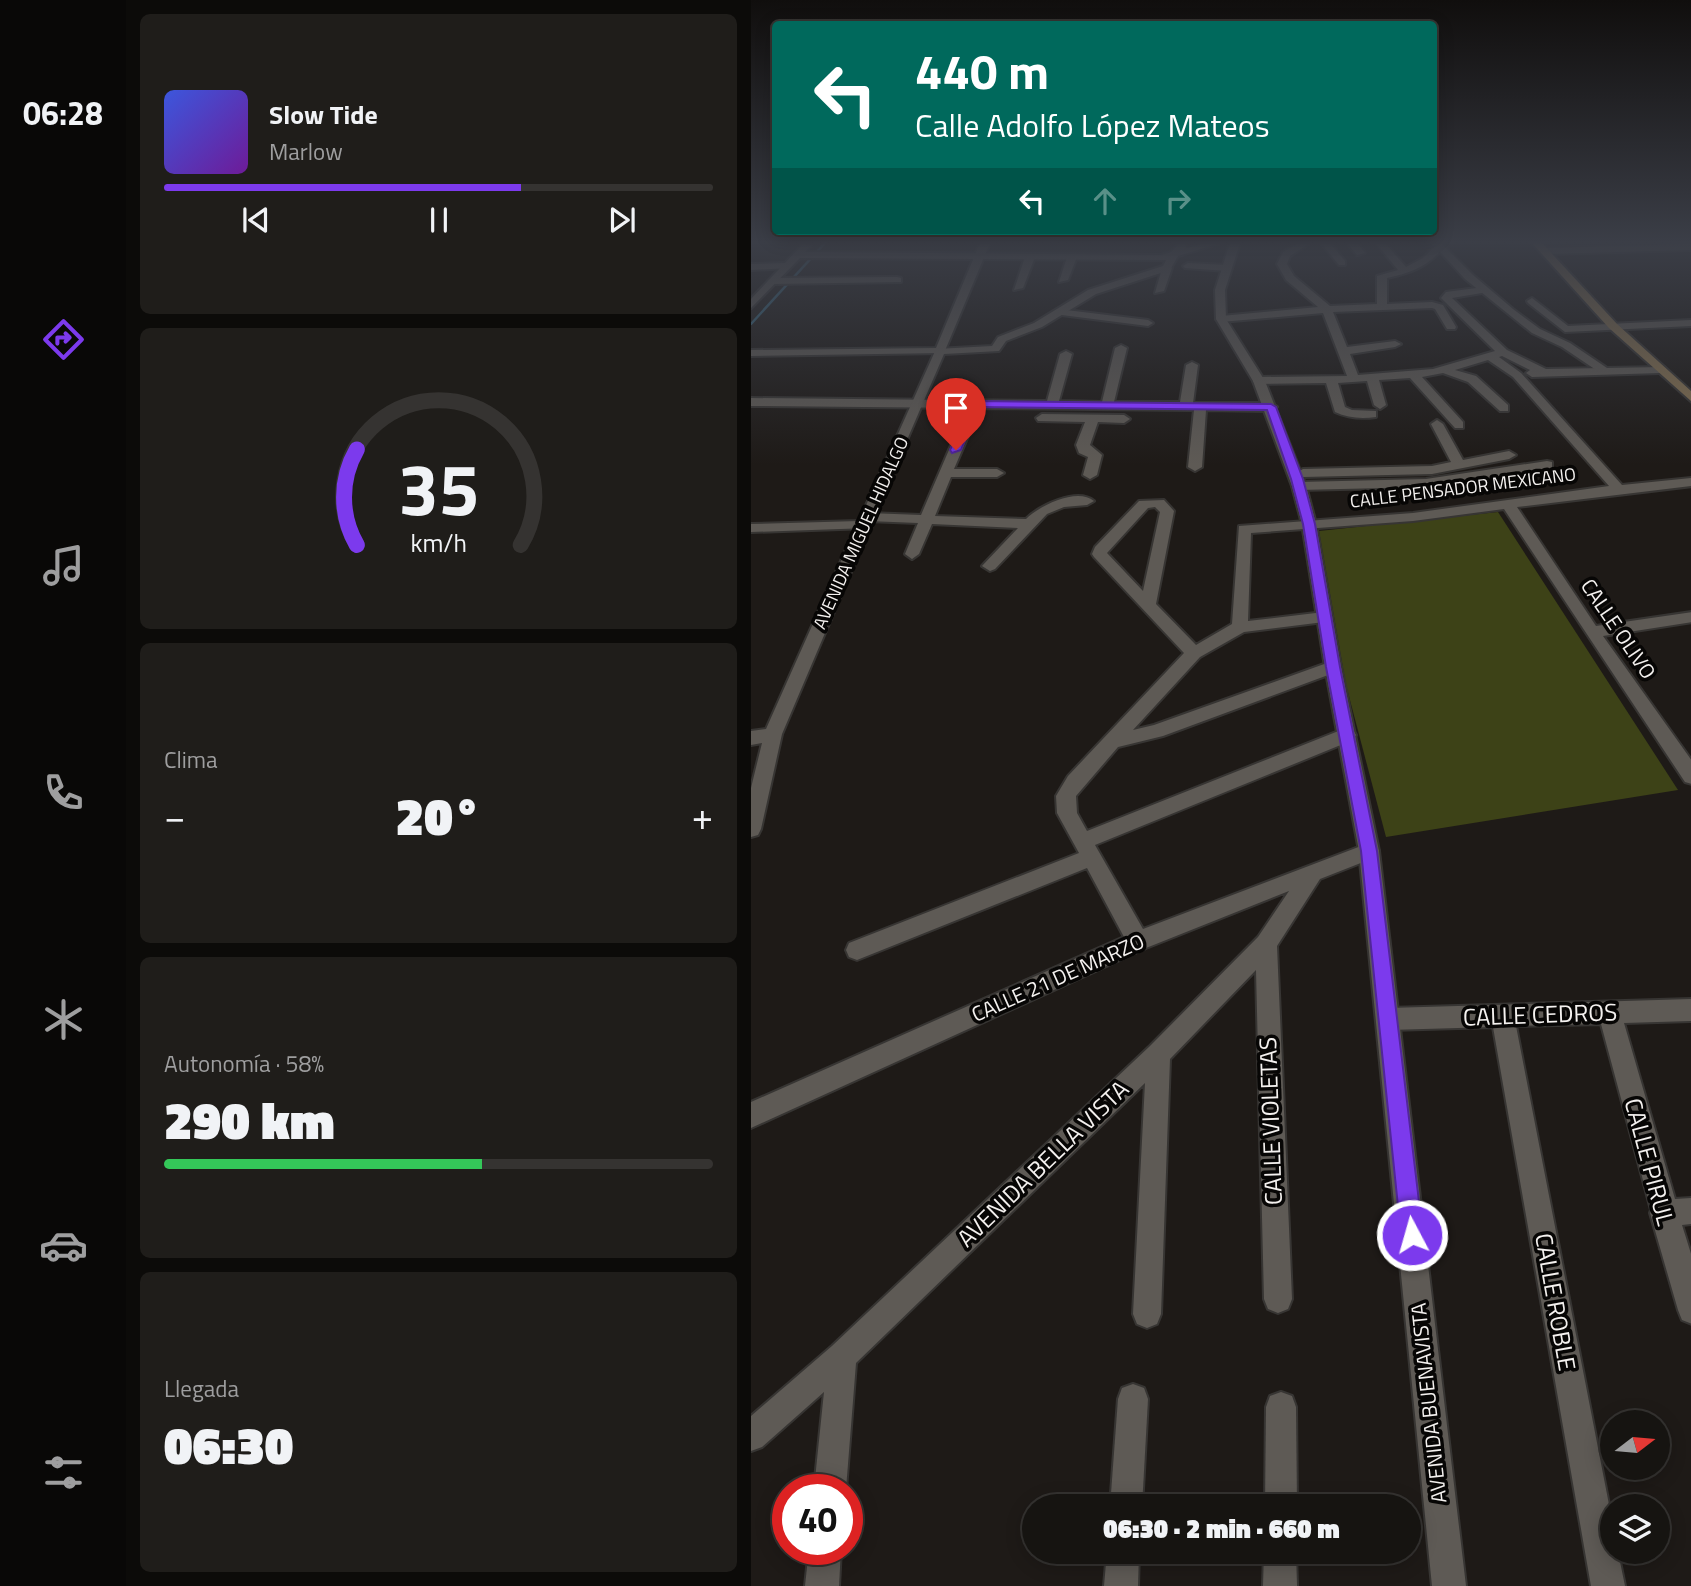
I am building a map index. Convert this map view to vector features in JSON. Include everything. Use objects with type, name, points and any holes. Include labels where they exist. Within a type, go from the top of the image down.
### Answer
[{"type":"main road","points":[[1605,317],[1691,399]]},
{"type":"street","name":"AVENIDA MIGUEL HIDALGO","points":[[751,829],[773,734],[919,404],[954,317]]},
{"type":"street","points":[[751,353],[995,349],[1002,339],[1038,325],[1050,317]]},
{"type":"street","points":[[1099,317],[1148,323]]},
{"type":"street","points":[[1221,319],[1244,317]]},
{"type":"street","points":[[1330,317],[1354,379]]},
{"type":"street","points":[[1444,317],[1451,327]]},
{"type":"street","points":[[1466,317],[1503,352],[1543,371]]},
{"type":"street","points":[[1518,317],[1536,331],[1576,350],[1603,370]]},
{"type":"street","points":[[1551,317],[1565,329],[1691,323]]},
{"type":"street","name":"AVENIDA BUENAVISTA","points":[[1221,319],[1259,381],[1297,479],[1309,524],[1333,667],[1369,851],[1449,1586]]},
{"type":"street","points":[[1345,351],[1395,344]]},
{"type":"street","points":[[1107,406],[1121,348]]},
{"type":"street","points":[[1259,381],[1354,379],[1413,374],[1445,370],[1503,352]]},
{"type":"street","points":[[1052,405],[1067,354]]},
{"type":"street","points":[[1490,356],[1517,375],[1619,489]]},
{"type":"street","points":[[1186,406],[1192,365]]},
{"type":"street","points":[[1517,375],[1543,371],[1660,369]]},
{"type":"street","points":[[1445,370],[1472,379],[1504,408]]},
{"type":"street","points":[[1413,374],[1459,425]]},
{"type":"street","points":[[1331,380],[1339,409],[1350,414],[1376,410],[1372,378]]},
{"type":"street","points":[[751,402],[1271,407]]},
{"type":"street","points":[[912,554],[975,404]]},
{"type":"street","points":[[1029,405],[1026,415],[1029,418],[1093,419],[1144,418],[1148,406]]},
{"type":"street","points":[[1195,467],[1200,407]]},
{"type":"street","points":[[1090,475],[1095,455],[1084,450],[1083,446],[1093,419]]},
{"type":"street","points":[[1437,424],[1459,465]]},
{"type":"street","points":[[1297,479],[1421,471],[1509,455]]},
{"type":"street","points":[[1297,479],[1426,483],[1547,465]]},
{"type":"street","points":[[946,474],[997,472]]},
{"type":"street","name":"CALLE PENSADOR MEXICANO","points":[[1240,627],[1242,533],[1249,527],[1414,517],[1691,482]]},
{"type":"street","points":[[990,566],[1051,505],[1087,501]]},
{"type":"street","points":[[1148,605],[1167,511],[1159,503],[1151,502],[1144,504],[1099,554],[1194,653]]},
{"type":"street","name":"CALLE OLIVO","points":[[1509,505],[1691,777]]},
{"type":"street","points":[[751,528],[927,519],[1031,524]]},
{"type":"street","points":[[1138,942],[1067,813],[1067,796],[1075,781],[1194,653],[1240,627],[1324,617]]},
{"type":"street","points":[[1592,632],[1691,617]]},
{"type":"street","points":[[1113,741],[1157,731],[1333,667]]},
{"type":"street","points":[[751,738],[773,734]]},
{"type":"street","points":[[857,950],[1347,735]]},
{"type":"street","name":"CALLE 21 DE MARZO","points":[[751,1115],[1138,942],[1369,851]]},
{"type":"street","name":"AVENIDA BELLA VISTA","points":[[751,1436],[842,1356],[1158,1054],[1265,944],[1313,873]]},
{"type":"street","name":"CALLE VIOLETAS","points":[[1265,944],[1278,1299]]},
{"type":"street","name":"CALLE CEDROS","points":[[1389,1019],[1503,1018],[1691,1010]]},
{"type":"street","name":"CALLE PIRUL","points":[[1610,1013],[1691,1310]]},
{"type":"street","name":"CALLE ROBLE","points":[[1503,1018],[1608,1586]]},
{"type":"street","points":[[1147,1314],[1158,1054]]},
{"type":"street","points":[[1663,1213],[1691,1211]]},
{"type":"street","points":[[831,1474],[842,1356]]},
{"type":"street","points":[[1127,1494],[1133,1399]]},
{"type":"street","points":[[1281,1407],[1281,1494]]},
{"type":"street","points":[[1121,1586],[1122,1564]]},
{"type":"street","points":[[1280,1586],[1281,1564]]},
{"type":"street","points":[[822,1586],[824,1565]]},
{"type":"green space","points":[[1498,512],[1678,790],[1386,837],[1346,685],[1319,531]]},
{"type":"waterway","points":[[751,324],[757,317]]},
{"type":"route","points":[[956,450],[975,404],[1271,407],[1297,479],[1309,524],[1333,667],[1369,851],[1412,1235]]}]
